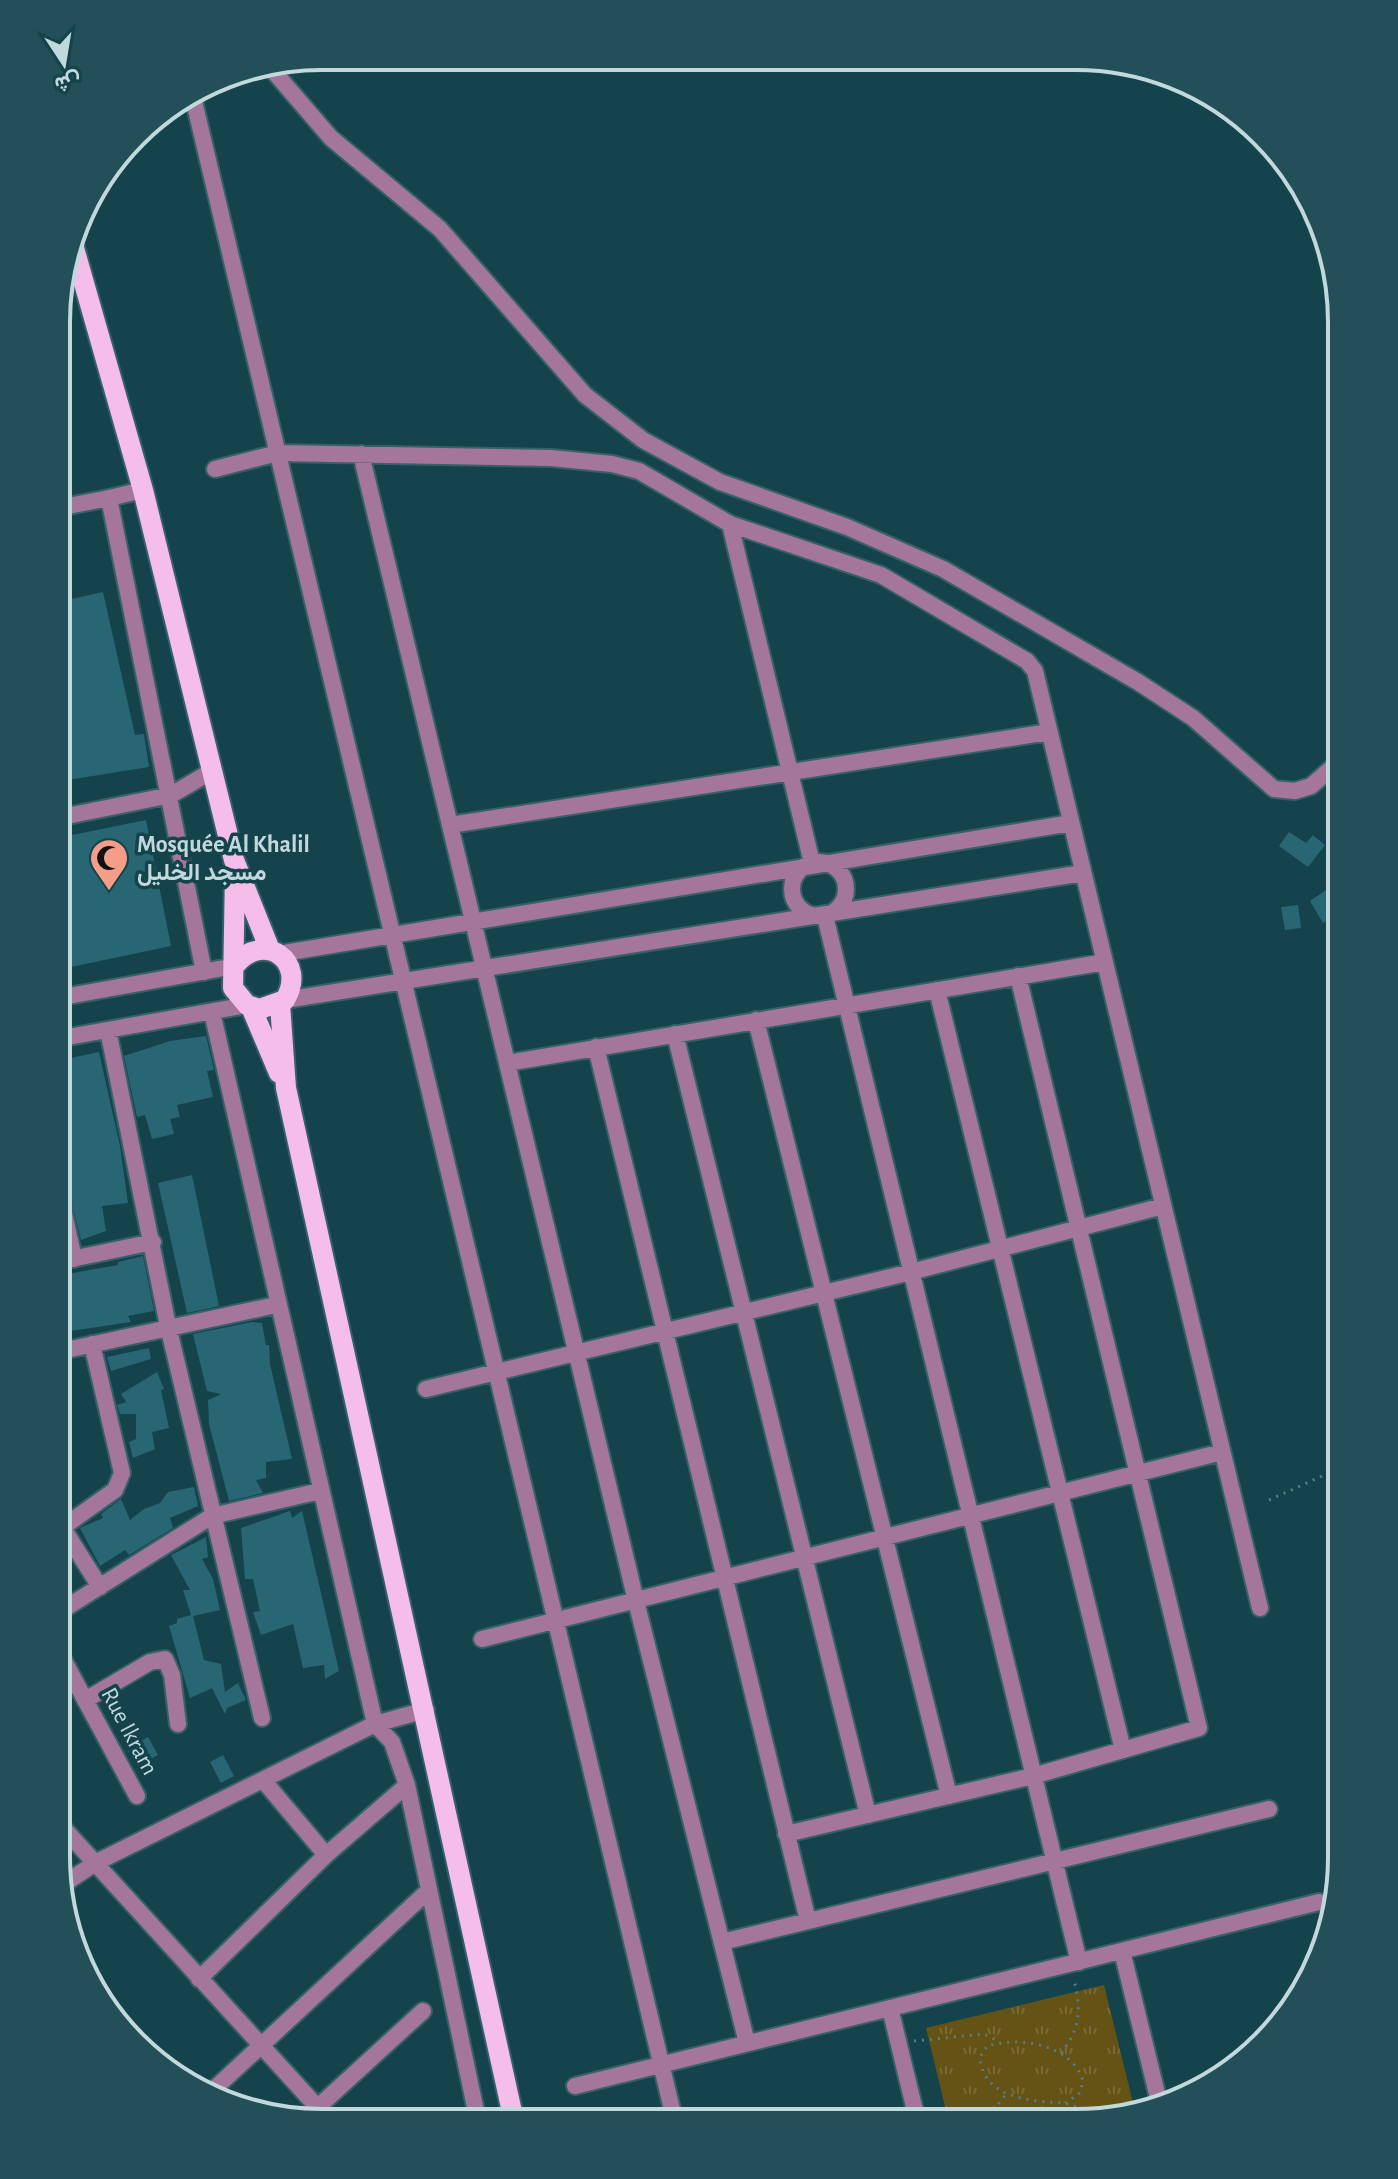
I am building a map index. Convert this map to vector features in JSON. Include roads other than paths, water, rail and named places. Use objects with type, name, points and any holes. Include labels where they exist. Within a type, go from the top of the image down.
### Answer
[{"type":"main road","points":[[78,261],[143,490],[234,860],[274,952],[291,970],[293,980],[282,1002],[286,1088],[426,1710],[511,2109]]},
{"type":"main road","points":[[234,860],[233,988],[249,1006],[286,1088]]},
{"type":"main road","points":[[235,965],[251,951],[274,952]]},
{"type":"main road","points":[[249,1006],[260,1009],[282,1002]]},
{"type":"street","points":[[276,75],[331,138],[440,229],[585,395],[643,440],[720,482],[847,527],[943,569],[1138,682],[1193,718],[1274,789],[1295,791],[1311,786],[1328,771]]},
{"type":"street","points":[[195,105],[672,2109]]},
{"type":"street","points":[[215,469],[278,453],[551,458],[612,464],[639,471],[730,524],[881,575],[1027,661],[1035,671],[1260,1608]]},
{"type":"street","points":[[361,454],[636,1601],[747,2043]]},
{"type":"street","points":[[70,506],[143,490]]},
{"type":"street","points":[[109,498],[171,795],[204,972]]},
{"type":"street","points":[[730,524],[812,863]]},
{"type":"street","points":[[450,825],[1049,732]]},
{"type":"street","points":[[70,813],[171,795],[212,771]]},
{"type":"street","points":[[274,952],[1071,823]]},
{"type":"street","points":[[812,863],[829,864],[846,883],[844,900],[825,916],[807,913],[794,900],[792,891],[797,874],[812,863]]},
{"type":"street","points":[[282,1002],[1083,873]]},
{"type":"street","points":[[825,916],[1054,1861],[1075,1962]]},
{"type":"street","points":[[507,1063],[1105,962]]},
{"type":"street","points":[[70,996],[235,965]]},
{"type":"street","points":[[786,1834],[1033,1776],[1199,1728],[1018,976]]},
{"type":"street","points":[[937,990],[1123,1750]]},
{"type":"street","points":[[70,1037],[249,1006]]},
{"type":"street","points":[[212,1012],[276,1305],[375,1724],[392,1742],[407,1785],[475,2109]]},
{"type":"street","points":[[756,1020],[949,1796]]},
{"type":"street","points":[[108,1030],[168,1326],[262,1718]]},
{"type":"street","points":[[675,1034],[868,1815]]},
{"type":"street","points":[[596,1047],[808,1921]]},
{"type":"street","points":[[426,1389],[911,1272],[1163,1206]]},
{"type":"street","points":[[70,1241],[74,1259]]},
{"type":"street","points":[[70,1260],[153,1242]]},
{"type":"street","points":[[70,1349],[276,1305]]},
{"type":"street","points":[[70,1516],[115,1490],[122,1473],[92,1344]]},
{"type":"street","points":[[482,1639],[1222,1452]]},
{"type":"street","points":[[70,1605],[212,1516],[320,1491]]},
{"type":"street","points":[[70,1538],[100,1587]]},
{"type":"street","points":[[87,1699],[150,1662],[165,1659],[172,1675],[178,1724]]},
{"type":"street","name":"Rue Ikram","points":[[70,1670],[137,1796]]},
{"type":"street","points":[[71,1879],[97,1862],[375,1724],[426,1710]]},
{"type":"street","points":[[263,1780],[326,1855]]},
{"type":"street","points":[[199,1979],[326,1855],[407,1785]]},
{"type":"street","points":[[722,1942],[1269,1809]]},
{"type":"street","points":[[70,1834],[260,2047],[318,2107],[423,2011]]},
{"type":"street","points":[[217,2086],[429,1890]]},
{"type":"street","points":[[575,2086],[1319,1902]]},
{"type":"street","points":[[1122,1951],[1157,2096]]},
{"type":"street","points":[[890,2008],[915,2109]]},
{"type":"place","name":"Mosquée Al Khalil مسجد الخليل","points":[[109,892]]}]
